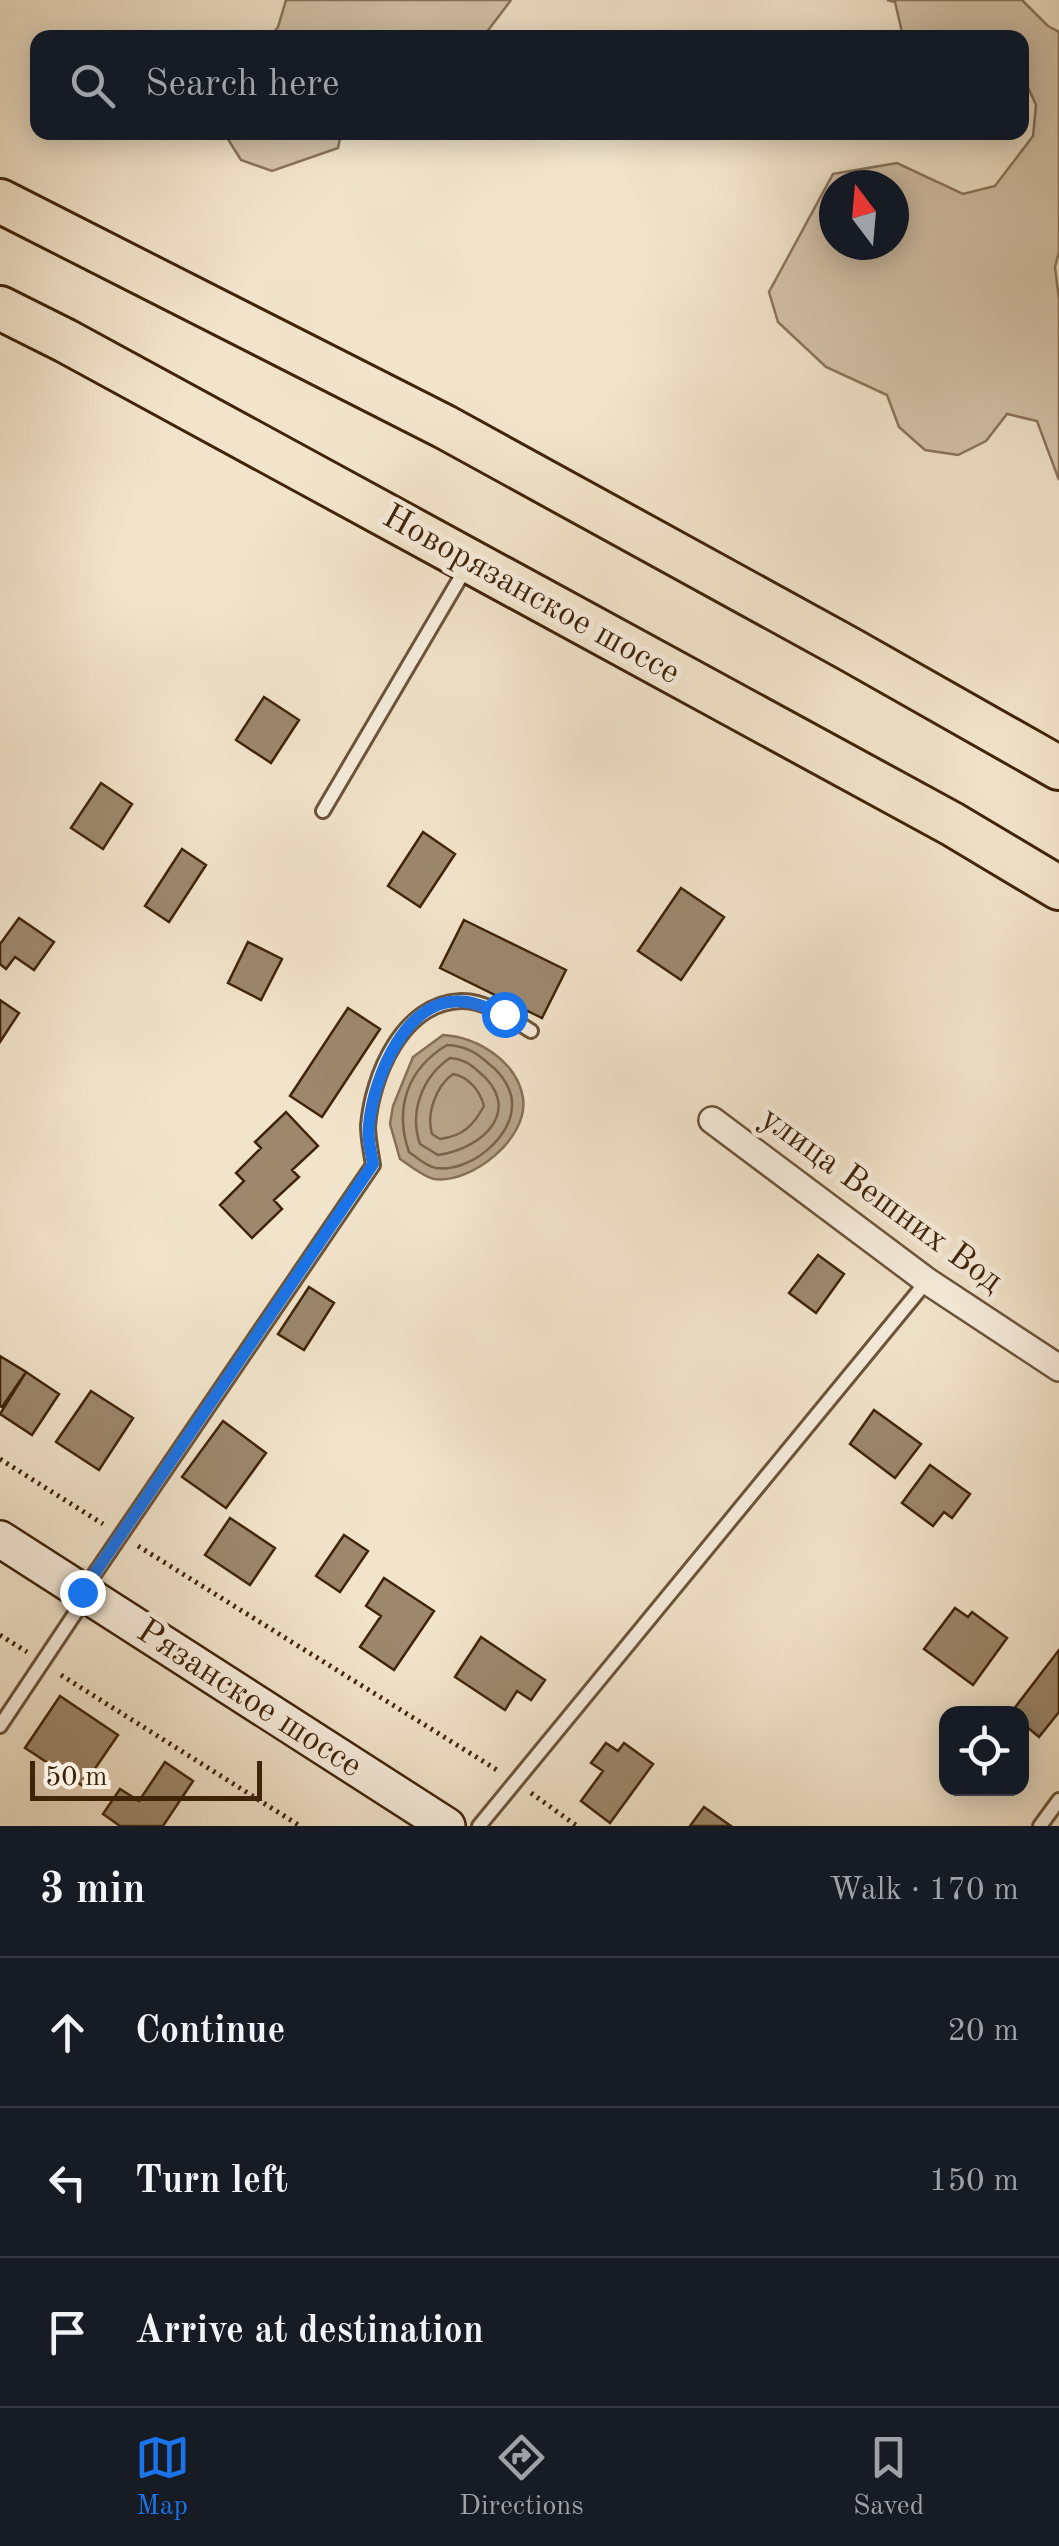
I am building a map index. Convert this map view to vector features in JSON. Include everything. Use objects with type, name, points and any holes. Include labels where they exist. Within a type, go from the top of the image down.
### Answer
[{"type":"highway","points":[[0,201],[444,427],[1059,768]]},
{"type":"highway","name":"Новорязанское шоссе","points":[[0,308],[952,824],[1059,888]]},
{"type":"main road","name":"Рязанское шоссе","points":[[0,1540],[447,1826]]},
{"type":"street","name":"улица Вешних Вод","points":[[712,1120],[927,1281],[1059,1368]]},
{"type":"lane","points":[[323,811],[470,562]]},
{"type":"lane","points":[[0,1726],[120,1534],[373,1164],[368,1128],[376,1083],[394,1045],[414,1020],[437,1006],[464,1001],[504,1014],[531,1031]]},
{"type":"lane","points":[[479,1826],[927,1281]]},
{"type":"lane","points":[[1040,1826],[1059,1800]]},
{"type":"path","points":[[0,1459],[516,1782],[577,1826]]},
{"type":"path","points":[[0,1635],[300,1826]]},
{"type":"shaded area","points":[[286,0],[511,0],[488,30],[276,30]]},
{"type":"shaded area","points":[[887,0],[1022,0],[1059,32],[1059,252],[1055,267],[1059,299],[1059,480],[1037,421],[1007,414],[986,441],[958,455],[925,450],[899,427],[887,395],[826,367],[778,322],[769,292],[819,200],[819,260],[909,260],[909,170],[856,170],[897,163],[963,194],[995,186],[1033,136],[1036,105],[1029,90],[1029,30],[902,30],[895,2]]},
{"type":"shaded area","points":[[228,140],[340,140],[338,148],[272,171],[241,160]]},
{"type":"water","points":[[443,1035],[469,1040],[494,1053],[513,1073],[523,1098],[517,1128],[495,1155],[465,1174],[434,1179],[400,1159],[390,1124],[393,1106],[413,1057]]},
{"type":"building","points":[[264,697],[299,720],[271,763],[236,740]]},
{"type":"building","points":[[101,783],[132,804],[103,849],[71,828]]},
{"type":"building","points":[[423,832],[455,854],[420,907],[388,886]]},
{"type":"building","points":[[182,849],[206,865],[169,922],[145,906]]},
{"type":"building","points":[[681,888],[724,917],[681,980],[638,951]]},
{"type":"building","points":[[19,918],[54,942],[34,970],[15,957],[6,969],[0,964],[0,944]]},
{"type":"building","points":[[464,920],[566,970],[542,1018],[440,968]]},
{"type":"building","points":[[248,942],[282,959],[261,1000],[228,983]]},
{"type":"building","points":[[0,1000],[19,1013],[0,1042]]},
{"type":"building","points":[[348,1008],[380,1029],[322,1117],[290,1096]]},
{"type":"building","points":[[286,1112],[318,1146],[292,1170],[299,1177],[274,1200],[282,1209],[252,1238],[220,1205],[244,1181],[236,1173],[261,1148],[255,1142]]},
{"type":"building","points":[[818,1255],[844,1274],[816,1313],[789,1293]]},
{"type":"building","points":[[309,1287],[334,1303],[304,1350],[278,1334]]},
{"type":"building","points":[[0,1356],[26,1372],[2,1407],[0,1406]]},
{"type":"building","points":[[26,1372],[59,1394],[32,1435],[0,1414]]},
{"type":"building","points":[[91,1391],[133,1418],[99,1470],[56,1442]]},
{"type":"building","points":[[874,1410],[921,1444],[895,1478],[850,1444]]},
{"type":"building","points":[[223,1421],[266,1453],[226,1508],[182,1477]]},
{"type":"building","points":[[930,1465],[970,1494],[952,1518],[944,1512],[933,1526],[902,1503]]},
{"type":"building","points":[[230,1518],[275,1548],[250,1585],[205,1555]]},
{"type":"building","points":[[344,1535],[368,1551],[340,1592],[316,1576]]},
{"type":"building","points":[[384,1578],[434,1611],[394,1670],[360,1647],[381,1616],[366,1606]]},
{"type":"building","points":[[955,1608],[968,1617],[972,1612],[1007,1638],[973,1685],[924,1649]]},
{"type":"building","points":[[481,1637],[545,1680],[531,1700],[517,1691],[505,1710],[455,1677]]},
{"type":"building","points":[[1059,1650],[1059,1712],[1039,1737],[1029,1729],[1029,1706],[1016,1706]]},
{"type":"building","points":[[60,1696],[118,1735],[83,1786],[25,1748]]},
{"type":"building","points":[[606,1743],[618,1751],[624,1743],[653,1764],[610,1823],[581,1801],[603,1771],[591,1763]]},
{"type":"building","points":[[165,1762],[193,1781],[163,1826],[120,1826],[103,1814],[120,1789],[139,1801]]},
{"type":"building","points":[[704,1807],[731,1826],[690,1826]]},
{"type":"route","points":[[82,1592],[373,1164],[368,1128],[376,1083],[394,1045],[414,1020],[437,1006],[464,1001],[504,1014]]}]
